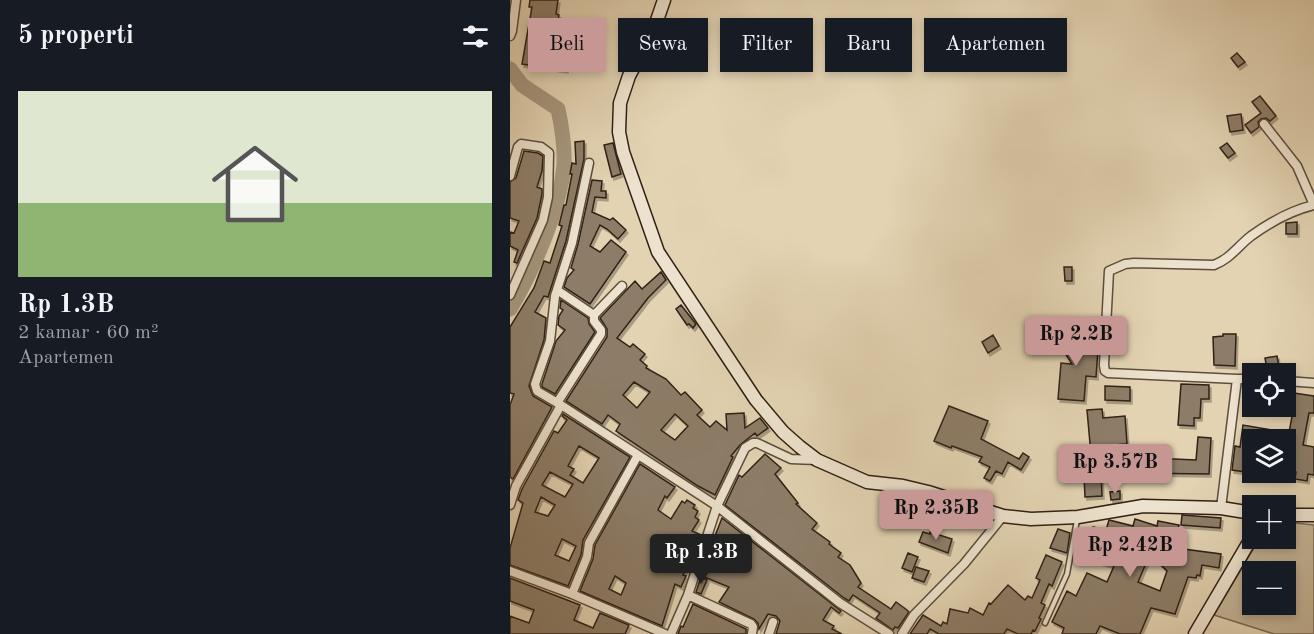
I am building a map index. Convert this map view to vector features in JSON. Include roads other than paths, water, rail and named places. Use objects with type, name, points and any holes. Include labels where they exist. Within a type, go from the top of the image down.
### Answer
[{"type":"main road","points":[[664,0],[654,29],[629,76],[620,103],[623,152],[658,252],[756,400],[783,432],[817,460],[867,483],[903,486],[928,492],[1003,516],[1031,519],[1078,517],[1143,506],[1221,508],[1242,511]]},
{"type":"main road","points":[[1296,515],[1314,515]]},
{"type":"main road","points":[[1195,634],[1245,549]]},
{"type":"street","points":[[510,36],[513,31],[516,0]]},
{"type":"street","points":[[1242,379],[1108,374],[1104,365],[1109,272],[1125,264],[1134,263],[1214,265],[1226,260],[1252,235],[1301,208],[1314,205],[1297,166],[1264,124]]},
{"type":"street","points":[[510,176],[518,147],[521,144],[541,147],[549,153],[548,197],[543,220],[510,294]]},
{"type":"street","points":[[589,163],[572,243],[557,290],[550,341],[535,386],[537,391],[717,506],[840,603],[889,634]]},
{"type":"street","points":[[594,315],[622,286]]},
{"type":"street","points":[[510,504],[516,486],[559,404],[601,334],[594,315],[557,290]]},
{"type":"street","points":[[1221,508],[1237,379]]},
{"type":"street","points":[[1296,382],[1314,383]]},
{"type":"street","points":[[671,634],[688,595],[717,506],[743,451],[753,443],[761,444],[790,459],[817,460]]},
{"type":"street","points":[[572,594],[587,557],[589,543],[638,456]]},
{"type":"street","points":[[902,634],[914,615],[964,564],[1003,516]]},
{"type":"street","points":[[510,571],[572,594],[665,634]]},
{"type":"street","points":[[688,595],[751,624],[752,634]]},
{"type":"street","points":[[769,634],[773,622]]},
{"type":"lane","points":[[1045,622],[1067,574],[1078,517]]},
{"type":"waterway","points":[[510,69],[522,85],[558,109],[564,158],[561,182],[551,220],[528,277],[510,309]]}]
